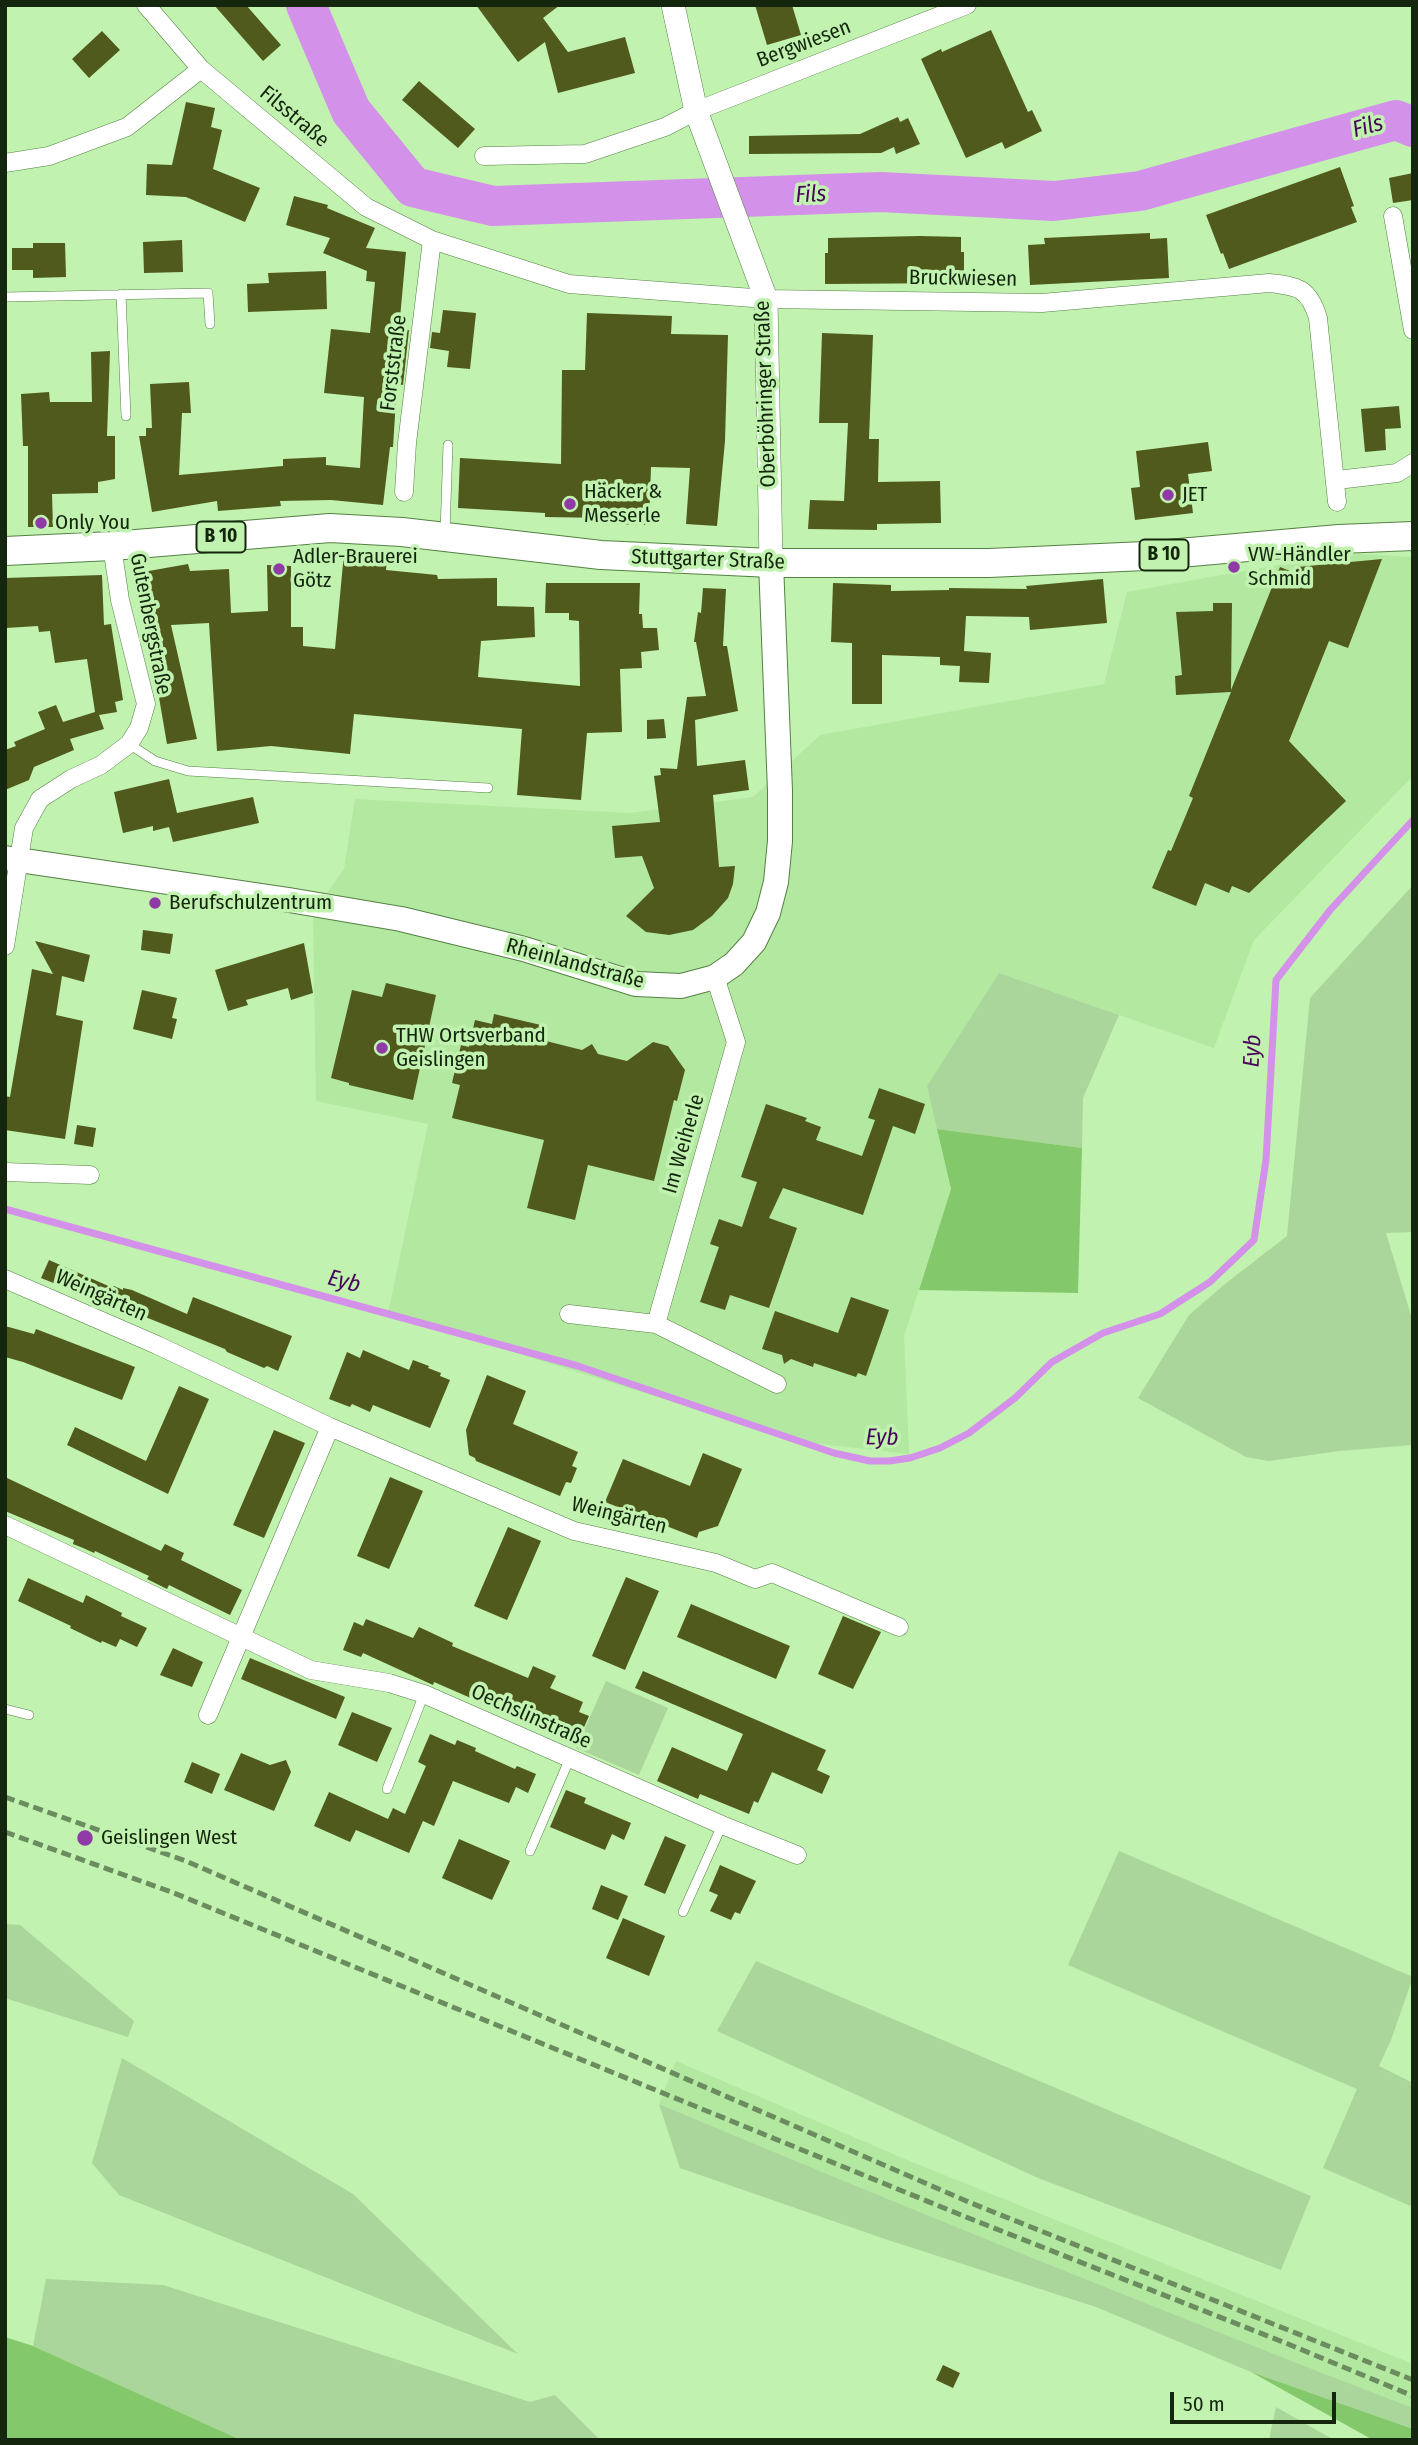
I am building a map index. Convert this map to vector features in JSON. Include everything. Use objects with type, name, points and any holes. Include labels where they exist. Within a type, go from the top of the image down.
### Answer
[{"type":"main road","name":"Stuttgarter Straße","points":[[5,551],[112,546],[330,528],[402,532],[601,555],[771,563],[989,563],[1067,561],[1339,539],[1413,536]]},
{"type":"main road","name":"Rheinlandstraße","points":[[12,859],[401,919],[524,949],[636,984],[681,986],[715,977],[734,964],[754,942],[768,913],[776,882],[780,841],[780,791],[771,563]]},
{"type":"street","name":"Filsstraße","points":[[146,5],[201,69],[366,207],[432,240]]},
{"type":"street","name":"Oberböhringer Straße","points":[[673,5],[696,111],[766,299],[771,563]]},
{"type":"street","name":"Bergwiesen","points":[[696,111],[967,5]]},
{"type":"street","points":[[5,163],[49,156],[127,127],[201,69]]},
{"type":"street","points":[[484,156],[585,154],[665,127],[696,111]]},
{"type":"street","points":[[1392,216],[1413,330]]},
{"type":"street","name":"Bruckwiesen","points":[[432,240],[569,284],[766,299],[1042,303],[1269,283],[1297,286],[1313,301],[1318,318],[1337,480],[1337,502]]},
{"type":"street","name":"Forststraße","points":[[404,492],[407,443],[432,240]]},
{"type":"street","points":[[1337,480],[1397,473],[1413,463]]},
{"type":"street","name":"Gutenbergstraße","points":[[5,946],[12,859],[24,828],[40,799],[71,779],[102,765],[129,744],[139,728],[146,704],[120,600],[112,546]]},
{"type":"street","name":"Im Weiherle","points":[[656,1324],[736,1042],[715,977]]},
{"type":"street","points":[[5,1172],[90,1175]]},
{"type":"street","name":"Weingärten","points":[[5,1279],[157,1345],[330,1427],[574,1531],[716,1563],[755,1578],[772,1573],[899,1627]]},
{"type":"street","points":[[569,1314],[656,1324],[778,1384]]},
{"type":"street","points":[[208,1715],[330,1427]]},
{"type":"street","name":"Oechslinstraße","points":[[5,1525],[312,1670],[389,1683],[424,1694],[722,1825],[797,1855]]},
{"type":"lane","points":[[5,297],[208,293],[210,324]]},
{"type":"lane","points":[[121,295],[127,416]]},
{"type":"lane","points":[[444,538],[448,445]]},
{"type":"lane","points":[[129,744],[155,761],[188,771],[488,788]]},
{"type":"lane","points":[[387,1789],[424,1694]]},
{"type":"lane","points":[[5,1709],[29,1715]]},
{"type":"lane","points":[[530,1851],[570,1758]]},
{"type":"lane","points":[[683,1912],[722,1825]]},
{"type":"shaded area","points":[[1346,553],[1413,557],[1413,776],[1254,940],[1214,1048],[999,973],[927,1086],[951,1189],[904,1336],[909,1454],[802,1442],[388,1313],[428,1124],[316,1101],[313,913],[344,869],[355,799],[630,813],[753,797],[820,735],[1104,684],[1127,592]]},
{"type":"shaded area","points":[[1413,885],[1413,1232],[1386,1233],[1413,1322],[1413,1445],[1339,1451],[1269,1461],[1246,1457],[1138,1398],[1189,1315],[1287,1236],[1310,998]]},
{"type":"shaded area","points":[[999,973],[1119,1015],[1083,1098],[1082,1148],[937,1129],[927,1086]]},
{"type":"shaded area","points":[[937,1129],[1082,1148],[1078,1293],[919,1290],[951,1189]]},
{"type":"shaded area","points":[[606,1681],[668,1708],[639,1775],[576,1748]]},
{"type":"shaded area","points":[[1119,1851],[1413,1977],[1379,2066],[1413,2083],[1413,2207],[1323,2168],[1357,2089],[1068,1965]]},
{"type":"shaded area","points":[[5,1924],[20,1925],[134,2021],[128,2037],[5,1998]]},
{"type":"shaded area","points":[[756,1961],[1311,2196],[1281,2270],[1038,2178],[717,2031]]},
{"type":"shaded area","points":[[122,2058],[353,2194],[518,2354],[119,2195],[92,2163]]},
{"type":"shaded area","points":[[676,2061],[912,2162],[1413,2364],[1413,2408],[1234,2340],[659,2104]]},
{"type":"shaded area","points":[[659,2104],[1035,2259],[1413,2408],[1413,2429],[1251,2372],[1096,2307],[885,2239],[680,2168]]},
{"type":"shaded area","points":[[46,2279],[163,2285],[530,2402],[555,2395],[600,2440],[241,2440],[33,2346]]},
{"type":"shaded area","points":[[5,2337],[33,2346],[241,2440],[5,2440]]},
{"type":"shaded area","points":[[1251,2372],[1413,2429],[1413,2440],[1373,2440]]},
{"type":"shaded area","points":[[1276,2407],[1334,2440],[1269,2440]]},
{"type":"building","points":[[214,5],[246,5],[281,45],[263,61]]},
{"type":"building","points":[[476,5],[560,5],[543,18],[568,52],[625,37],[635,73],[558,93],[545,42],[518,62]]},
{"type":"building","points":[[755,5],[792,5],[801,35],[767,45]]},
{"type":"building","points":[[991,30],[1028,112],[1032,110],[1042,131],[1005,149],[1002,142],[966,158],[921,59]]},
{"type":"building","points":[[102,31],[120,50],[89,78],[72,59]]},
{"type":"building","points":[[419,81],[475,129],[458,148],[402,100]]},
{"type":"building","points":[[186,102],[215,108],[211,127],[222,130],[213,169],[260,188],[245,222],[186,197],[146,195],[147,164],[172,165]]},
{"type":"building","points":[[898,117],[900,122],[908,118],[920,144],[896,154],[894,147],[881,153],[749,154],[749,136],[860,134]]},
{"type":"building","points":[[1340,167],[1357,222],[1229,269],[1206,215]]},
{"type":"building","points":[[1413,173],[1413,200],[1393,203],[1389,178]]},
{"type":"building","points":[[294,196],[328,205],[327,208],[375,228],[366,248],[406,252],[399,329],[409,330],[403,385],[397,384],[393,447],[390,447],[383,505],[331,500],[280,501],[281,506],[218,511],[217,501],[152,512],[139,436],[146,436],[146,428],[152,428],[150,384],[189,382],[191,413],[182,413],[179,475],[283,466],[283,459],[326,457],[326,465],[360,468],[364,397],[324,393],[331,329],[370,333],[375,282],[366,281],[367,271],[323,253],[330,238],[286,225]]},
{"type":"building","points":[[1150,233],[1150,239],[1167,238],[1169,278],[1030,285],[1028,245],[1045,244],[1044,238]]},
{"type":"building","points":[[961,237],[964,283],[825,284],[828,238]]},
{"type":"building","points":[[182,240],[183,272],[144,273],[143,242]]},
{"type":"building","points":[[33,243],[65,243],[66,277],[33,278],[33,270],[12,270],[12,248],[33,248]]},
{"type":"building","points":[[326,271],[327,309],[248,312],[247,284],[269,283],[268,273]]},
{"type":"building","points":[[443,310],[476,313],[470,369],[447,367],[449,351],[430,348],[432,332],[440,333]]},
{"type":"building","points":[[587,313],[672,316],[671,334],[728,335],[725,441],[717,526],[686,524],[690,468],[651,467],[649,525],[607,524],[607,518],[545,517],[545,513],[458,508],[460,458],[561,464],[562,370],[585,370]]},
{"type":"building","points":[[822,333],[873,335],[869,439],[879,439],[878,482],[940,481],[941,523],[877,524],[877,530],[808,529],[810,500],[844,501],[848,423],[819,423]]},
{"type":"building","points":[[110,351],[107,436],[115,436],[115,479],[98,482],[98,493],[52,494],[53,527],[28,527],[28,446],[23,446],[21,394],[49,392],[50,402],[92,402],[91,352]]},
{"type":"building","points":[[1399,406],[1401,428],[1385,429],[1386,450],[1365,452],[1361,409]]},
{"type":"building","points":[[1208,442],[1212,471],[1188,474],[1193,513],[1135,520],[1131,488],[1140,487],[1136,451]]},
{"type":"building","points":[[344,553],[387,556],[386,570],[437,575],[438,579],[497,578],[497,606],[534,607],[535,637],[481,641],[478,677],[580,686],[579,621],[569,620],[569,613],[545,613],[546,583],[640,583],[639,614],[642,614],[643,628],[657,628],[659,650],[641,652],[642,668],[620,669],[622,732],[587,733],[581,800],[517,795],[522,729],[354,714],[350,754],[271,746],[217,751],[209,623],[171,625],[197,739],[167,744],[156,680],[162,679],[150,624],[143,626],[132,574],[188,564],[190,571],[229,569],[231,613],[268,611],[267,565],[291,566],[291,627],[303,627],[303,646],[335,649]]},
{"type":"building","points":[[1382,559],[1348,648],[1329,641],[1289,741],[1346,801],[1249,893],[1232,886],[1229,893],[1205,883],[1196,906],[1152,888],[1193,798],[1189,796],[1231,692],[1176,695],[1175,676],[1182,675],[1176,612],[1213,611],[1213,603],[1232,603],[1231,690],[1280,567],[1295,573],[1298,567]]},
{"type":"building","points":[[102,575],[104,625],[111,624],[123,700],[115,702],[117,712],[99,715],[104,729],[70,739],[74,750],[34,767],[29,780],[5,790],[5,750],[16,746],[14,742],[45,729],[38,712],[56,705],[63,722],[95,712],[87,659],[55,663],[50,631],[39,632],[38,626],[6,628],[5,578]]},
{"type":"building","points":[[1103,579],[1107,623],[1030,630],[1029,617],[966,616],[964,651],[991,653],[989,683],[959,682],[960,666],[940,665],[940,657],[882,655],[882,704],[852,704],[852,643],[831,642],[833,583],[891,585],[891,591],[949,588],[1027,589],[1026,586]]},
{"type":"building","points":[[703,588],[726,589],[723,646],[727,646],[738,711],[695,720],[697,766],[745,760],[749,790],[713,795],[719,867],[735,866],[728,898],[712,916],[693,930],[669,935],[646,932],[626,916],[654,888],[642,856],[615,858],[612,826],[660,822],[654,776],[661,775],[660,768],[677,769],[687,697],[706,696],[694,642],[698,612],[701,613]]},
{"type":"building","points":[[664,719],[666,738],[647,739],[647,720]]},
{"type":"building","points":[[169,779],[177,813],[253,797],[259,823],[173,842],[169,827],[153,831],[153,826],[123,833],[114,792]]},
{"type":"building","points":[[143,930],[173,934],[170,954],[141,950]]},
{"type":"building","points":[[35,941],[90,955],[84,982],[62,976],[56,1015],[83,1021],[65,1139],[5,1130],[5,1096],[10,1097],[32,969],[53,974]]},
{"type":"building","points":[[304,943],[313,993],[291,1000],[288,988],[246,1000],[248,1005],[228,1011],[215,970]]},
{"type":"building","name":"THW Ortsverband Geislingen","points":[[386,983],[436,995],[413,1100],[331,1078],[352,990],[382,997]]},
{"type":"building","points":[[142,990],[177,998],[172,1018],[177,1019],[172,1039],[133,1029]]},
{"type":"building","points":[[494,1014],[545,1026],[542,1040],[582,1050],[592,1044],[598,1054],[627,1061],[653,1042],[668,1046],[685,1070],[677,1101],[674,1100],[654,1181],[588,1165],[575,1220],[527,1208],[544,1140],[452,1118],[460,1085],[452,1083],[461,1045],[469,1047],[475,1020],[492,1024]]},
{"type":"building","points":[[879,1088],[925,1104],[915,1134],[893,1126],[863,1215],[783,1188],[769,1218],[797,1228],[769,1308],[730,1295],[725,1310],[700,1302],[719,1247],[710,1244],[719,1219],[742,1227],[757,1182],[741,1177],[766,1104],[807,1118],[805,1121],[821,1127],[816,1140],[862,1156],[875,1120],[868,1118]]},
{"type":"building","points":[[77,1125],[96,1128],[93,1147],[74,1144]]},
{"type":"building","points":[[49,1260],[113,1288],[132,1290],[187,1314],[193,1297],[292,1336],[278,1371],[267,1366],[264,1368],[225,1349],[41,1278]]},
{"type":"building","points":[[851,1297],[889,1310],[866,1376],[858,1373],[856,1377],[814,1363],[813,1367],[791,1359],[784,1364],[782,1355],[762,1349],[775,1311],[838,1333]]},
{"type":"building","points":[[5,1326],[34,1334],[36,1329],[135,1367],[122,1400],[5,1357]]},
{"type":"building","points":[[363,1350],[409,1370],[413,1360],[429,1366],[428,1368],[441,1373],[440,1376],[450,1380],[430,1428],[373,1405],[370,1412],[352,1404],[350,1407],[329,1399],[347,1352],[360,1358]]},
{"type":"building","points":[[487,1375],[526,1391],[513,1424],[578,1452],[572,1466],[577,1468],[571,1483],[566,1482],[560,1496],[476,1461],[469,1455],[466,1430]]},
{"type":"building","points":[[179,1386],[209,1399],[168,1494],[67,1445],[75,1427],[146,1461]]},
{"type":"building","points":[[274,1430],[305,1443],[264,1538],[233,1525]]},
{"type":"building","points":[[703,1453],[742,1469],[718,1526],[699,1532],[697,1538],[605,1502],[623,1459],[690,1486]]},
{"type":"building","points":[[5,1477],[161,1551],[165,1544],[184,1553],[181,1560],[242,1590],[230,1615],[169,1585],[167,1589],[147,1579],[149,1576],[73,1544],[74,1540],[5,1511]]},
{"type":"building","points":[[390,1477],[423,1491],[389,1569],[357,1556]]},
{"type":"building","points":[[508,1527],[541,1541],[507,1620],[474,1606]]},
{"type":"building","points":[[626,1577],[659,1591],[625,1670],[592,1656]]},
{"type":"building","points":[[28,1578],[83,1603],[86,1595],[147,1628],[137,1647],[120,1639],[116,1647],[102,1641],[101,1643],[18,1601]]},
{"type":"building","points":[[691,1604],[790,1646],[776,1679],[677,1637]]},
{"type":"building","points":[[843,1616],[881,1632],[853,1689],[818,1674]]},
{"type":"building","points":[[366,1619],[413,1638],[419,1627],[453,1643],[452,1646],[528,1678],[533,1666],[556,1676],[550,1688],[583,1702],[579,1712],[589,1716],[581,1734],[505,1701],[504,1704],[498,1701],[496,1709],[434,1682],[433,1685],[363,1653],[361,1657],[343,1650],[354,1622],[363,1626]]},
{"type":"building","points":[[173,1648],[203,1662],[192,1687],[160,1675]]},
{"type":"building","points":[[250,1658],[345,1697],[336,1719],[241,1679]]},
{"type":"building","points":[[643,1671],[826,1750],[817,1770],[830,1776],[822,1794],[772,1772],[758,1803],[754,1801],[749,1814],[700,1794],[698,1799],[657,1781],[672,1747],[727,1771],[743,1734],[635,1688]]},
{"type":"building","points":[[352,1712],[392,1728],[377,1762],[338,1745]]},
{"type":"building","points":[[430,1734],[455,1745],[457,1740],[515,1769],[517,1766],[536,1774],[528,1793],[516,1787],[509,1803],[453,1781],[434,1826],[423,1821],[409,1853],[356,1830],[350,1842],[314,1826],[329,1792],[388,1819],[393,1808],[405,1814],[426,1766],[418,1762]]},
{"type":"building","points":[[241,1753],[270,1765],[286,1760],[291,1772],[274,1811],[224,1790]]},
{"type":"building","points":[[192,1762],[220,1774],[212,1794],[184,1782]]},
{"type":"building","points":[[566,1790],[586,1798],[584,1803],[631,1823],[624,1840],[612,1834],[605,1850],[550,1827]]},
{"type":"building","points":[[665,1836],[686,1845],[665,1894],[644,1885]]},
{"type":"building","points":[[459,1839],[510,1861],[492,1900],[442,1878]]},
{"type":"building","points":[[720,1865],[756,1881],[740,1914],[735,1912],[731,1920],[710,1911],[718,1895],[709,1891]]},
{"type":"building","points":[[601,1885],[628,1896],[618,1920],[592,1909]]},
{"type":"building","points":[[623,1918],[665,1936],[649,1976],[606,1958]]},
{"type":"building","points":[[943,2365],[960,2373],[953,2388],[936,2380]]},
{"type":"waterway","name":"Fils","points":[[306,5],[351,111],[413,187],[493,206],[881,192],[1054,201],[1140,191],[1396,120],[1413,127]]},
{"type":"waterway","name":"Eyb","points":[[5,1209],[578,1366],[834,1453],[870,1461],[910,1458],[940,1448],[969,1433],[1015,1398],[1052,1362],[1103,1333],[1160,1314],[1210,1282],[1254,1240],[1266,1160],[1276,980],[1331,909],[1413,820]]},
{"type":"railway","points":[[5,1797],[186,1861],[971,2203],[1413,2380]]},
{"type":"railway","points":[[5,1832],[174,1893],[966,2217],[1413,2396]]},
{"type":"place","name":"JET","points":[[1168,495]]},
{"type":"place","name":"Häcker & Messerle","points":[[570,504]]},
{"type":"place","name":"Only You","points":[[41,523]]},
{"type":"place","name":"VW-Händler Schmid","points":[[1234,567]]},
{"type":"place","name":"Adler-Brauerei Götz","points":[[279,569]]},
{"type":"place","name":"Berufschulzentrum","points":[[155,903]]},
{"type":"place","name":"THW Ortsverband Geislingen","points":[[382,1048]]},
{"type":"place","name":"Geislingen West","points":[[85,1838]]}]
